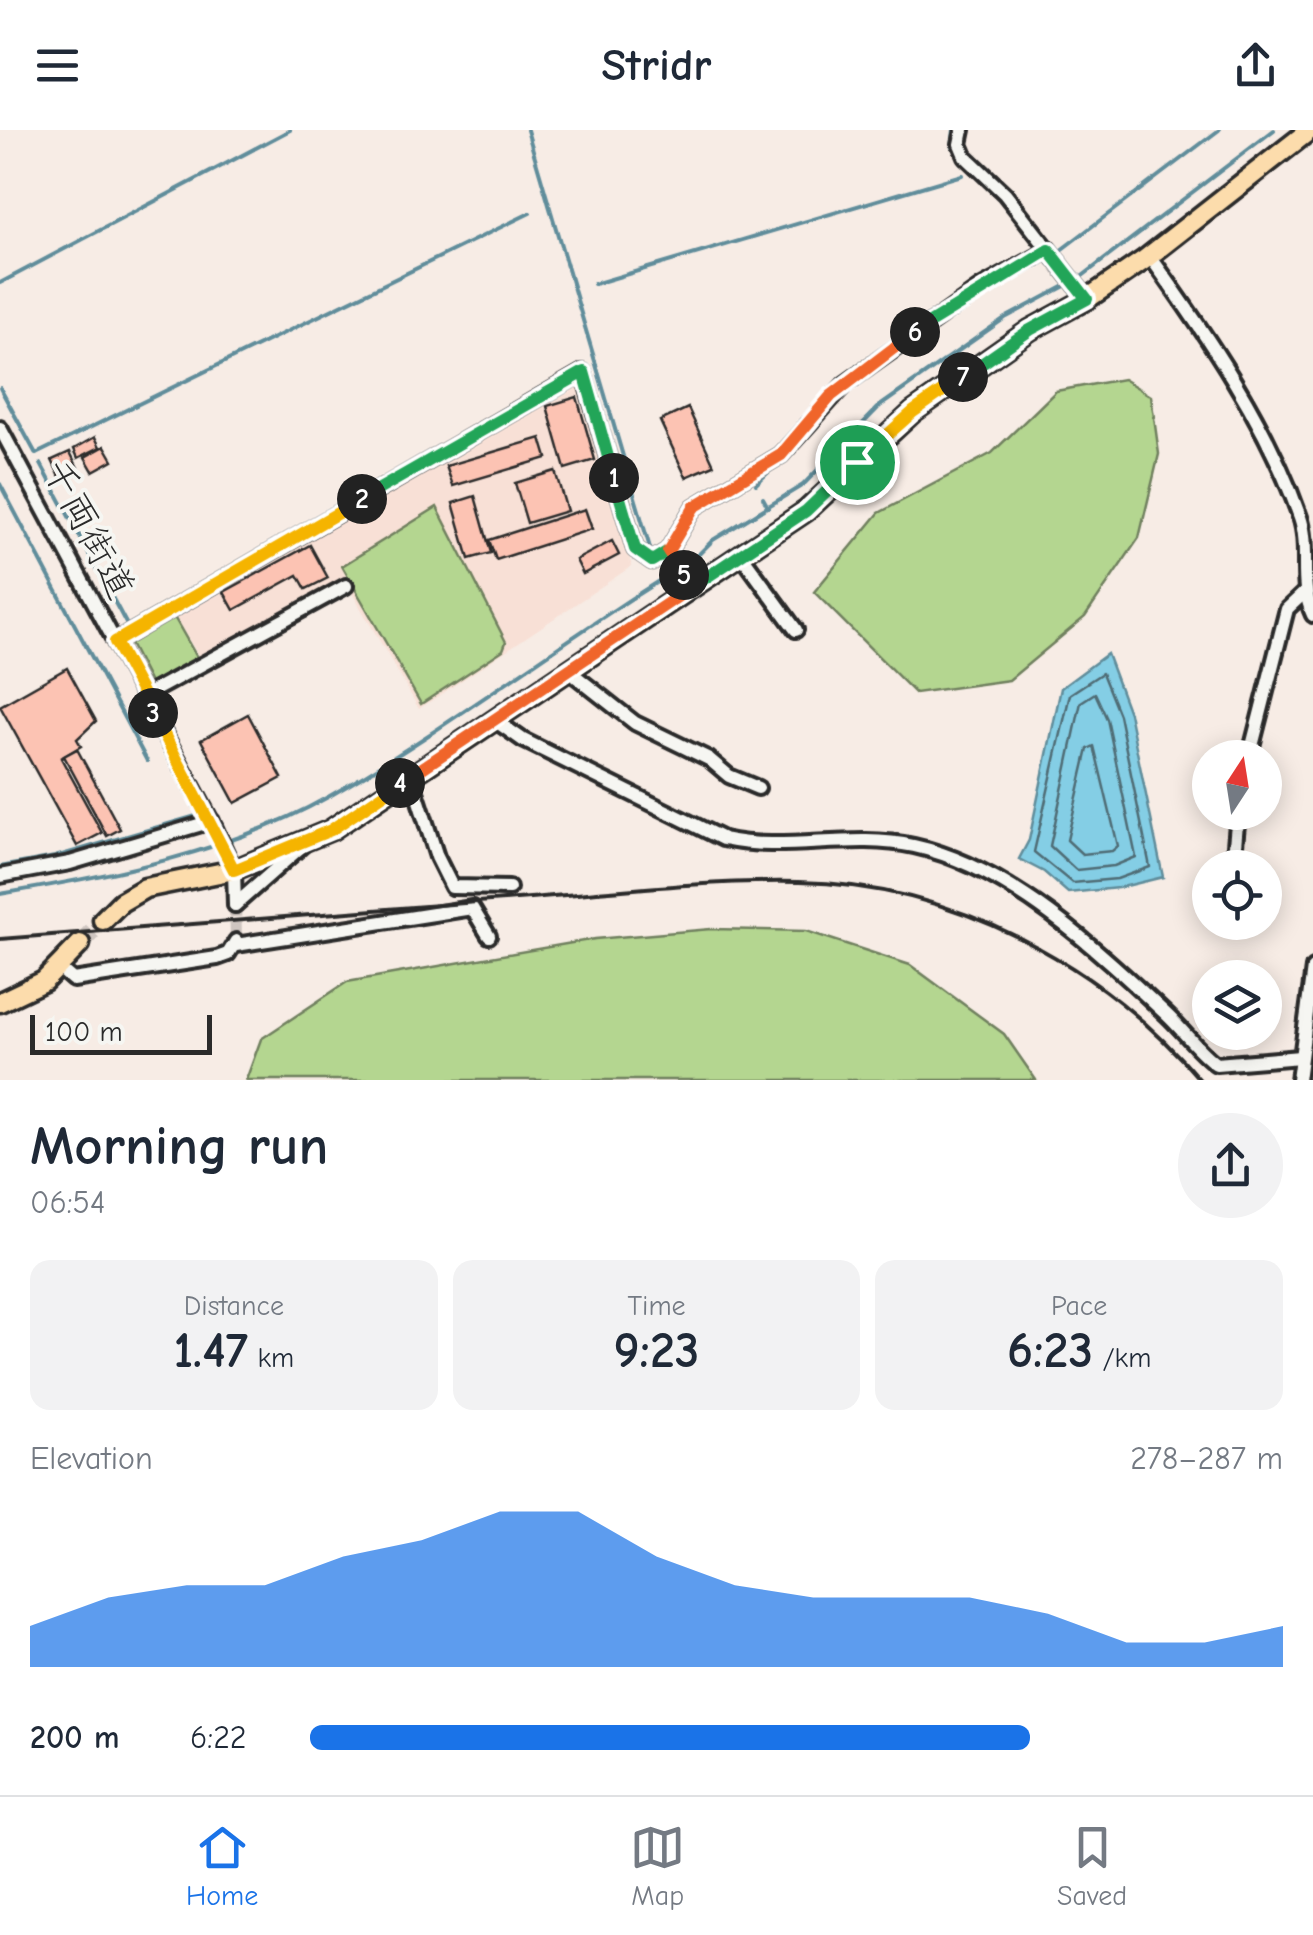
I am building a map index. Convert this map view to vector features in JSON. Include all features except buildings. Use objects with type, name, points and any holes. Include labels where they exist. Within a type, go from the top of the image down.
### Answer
[{"type":"main road","points":[[103,920],[121,902],[145,888],[306,842],[411,776],[806,511],[913,412],[1030,330],[1150,255],[1310,130]]},
{"type":"main road","points":[[0,1002],[26,992],[59,968],[80,944]]},
{"type":"street","points":[[963,130],[960,144],[966,156],[1005,194],[1085,296]]},
{"type":"street","points":[[115,642],[584,372],[635,549],[652,561],[670,554],[694,507],[781,455],[845,384],[982,287],[1049,250]]},
{"type":"street","points":[[1150,255],[1207,335],[1273,454],[1301,520],[1304,592],[1313,615]]},
{"type":"street","name":"千両街道","points":[[0,428],[214,824],[231,862],[235,906],[306,842]]},
{"type":"street","points":[[670,554],[692,587]]},
{"type":"street","points":[[742,556],[796,630]]},
{"type":"street","points":[[144,696],[346,586]]},
{"type":"street","points":[[1254,740],[1287,608],[1304,592]]},
{"type":"street","points":[[568,671],[635,722],[708,759],[729,776],[758,788]]},
{"type":"street","points":[[493,719],[523,740],[723,839],[757,844],[889,842],[976,866],[1033,901],[1167,1015],[1216,1064],[1300,1057]]},
{"type":"street","points":[[411,776],[437,857],[452,888],[509,888]]},
{"type":"street","points":[[0,876],[70,863],[214,824]]},
{"type":"street","points":[[59,968],[73,980],[218,958],[236,941],[472,908],[490,936]]},
{"type":"street","points":[[1298,1080],[1313,968]]},
{"type":"shaded area","points":[[578,381],[632,566],[419,709],[345,581],[201,660],[175,617]]},
{"type":"green space","points":[[1123,379],[1151,396],[1159,454],[1139,538],[1085,617],[1009,680],[915,693],[814,592],[879,513],[992,453],[1056,391]]},
{"type":"green space","points":[[437,507],[506,642],[503,650],[421,704],[342,566]]},
{"type":"green space","points":[[174,617],[199,661],[152,687],[130,644]]},
{"type":"green space","points":[[711,929],[806,931],[910,965],[1004,1034],[1036,1080],[246,1080],[261,1039],[347,982],[595,939]]},
{"type":"water","points":[[1107,654],[1129,713],[1163,877],[1118,888],[1068,893],[1044,872],[1019,859],[1029,840],[1061,688]]},
{"type":"waterway","points":[[0,283],[290,130]]},
{"type":"waterway","points":[[527,130],[650,548]]},
{"type":"waterway","points":[[954,130],[952,146],[961,163]]},
{"type":"waterway","points":[[1061,250],[1219,130]]},
{"type":"waterway","points":[[0,894],[126,870],[210,847],[291,816],[375,769],[693,560],[713,540],[803,485],[880,406],[1005,318],[1080,278],[1274,130]]},
{"type":"waterway","points":[[594,284],[962,175]]},
{"type":"waterway","points":[[36,454],[530,213]]},
{"type":"waterway","points":[[1013,277],[1048,258]]},
{"type":"waterway","points":[[901,352],[1005,281]]},
{"type":"waterway","points":[[0,388],[36,454]]},
{"type":"waterway","points":[[756,484],[812,430]]},
{"type":"waterway","points":[[41,464],[129,629]]},
{"type":"waterway","points":[[0,484],[147,761]]},
{"type":"waterway","points":[[763,498],[768,507]]},
{"type":"waterway","points":[[127,643],[155,626]]},
{"type":"waterway","points":[[0,867],[55,857],[196,816]]},
{"type":"tunnel","points":[[235,905],[236,936]]},
{"type":"tunnel","points":[[80,944],[103,920]]},
{"type":"railway","points":[[0,939],[683,885],[799,882],[856,887],[913,898],[1020,938],[1117,1000],[1161,1038],[1200,1080]]},
{"type":"route","points":[[857,462],[806,511],[692,587],[668,551],[652,561],[635,549],[584,372],[115,642],[212,821],[234,870],[277,856],[331,830],[692,587],[672,558],[668,551],[694,507],[781,455],[831,396],[861,371],[982,287],[1049,250],[1087,299],[1030,330],[913,412],[857,462]]}]
